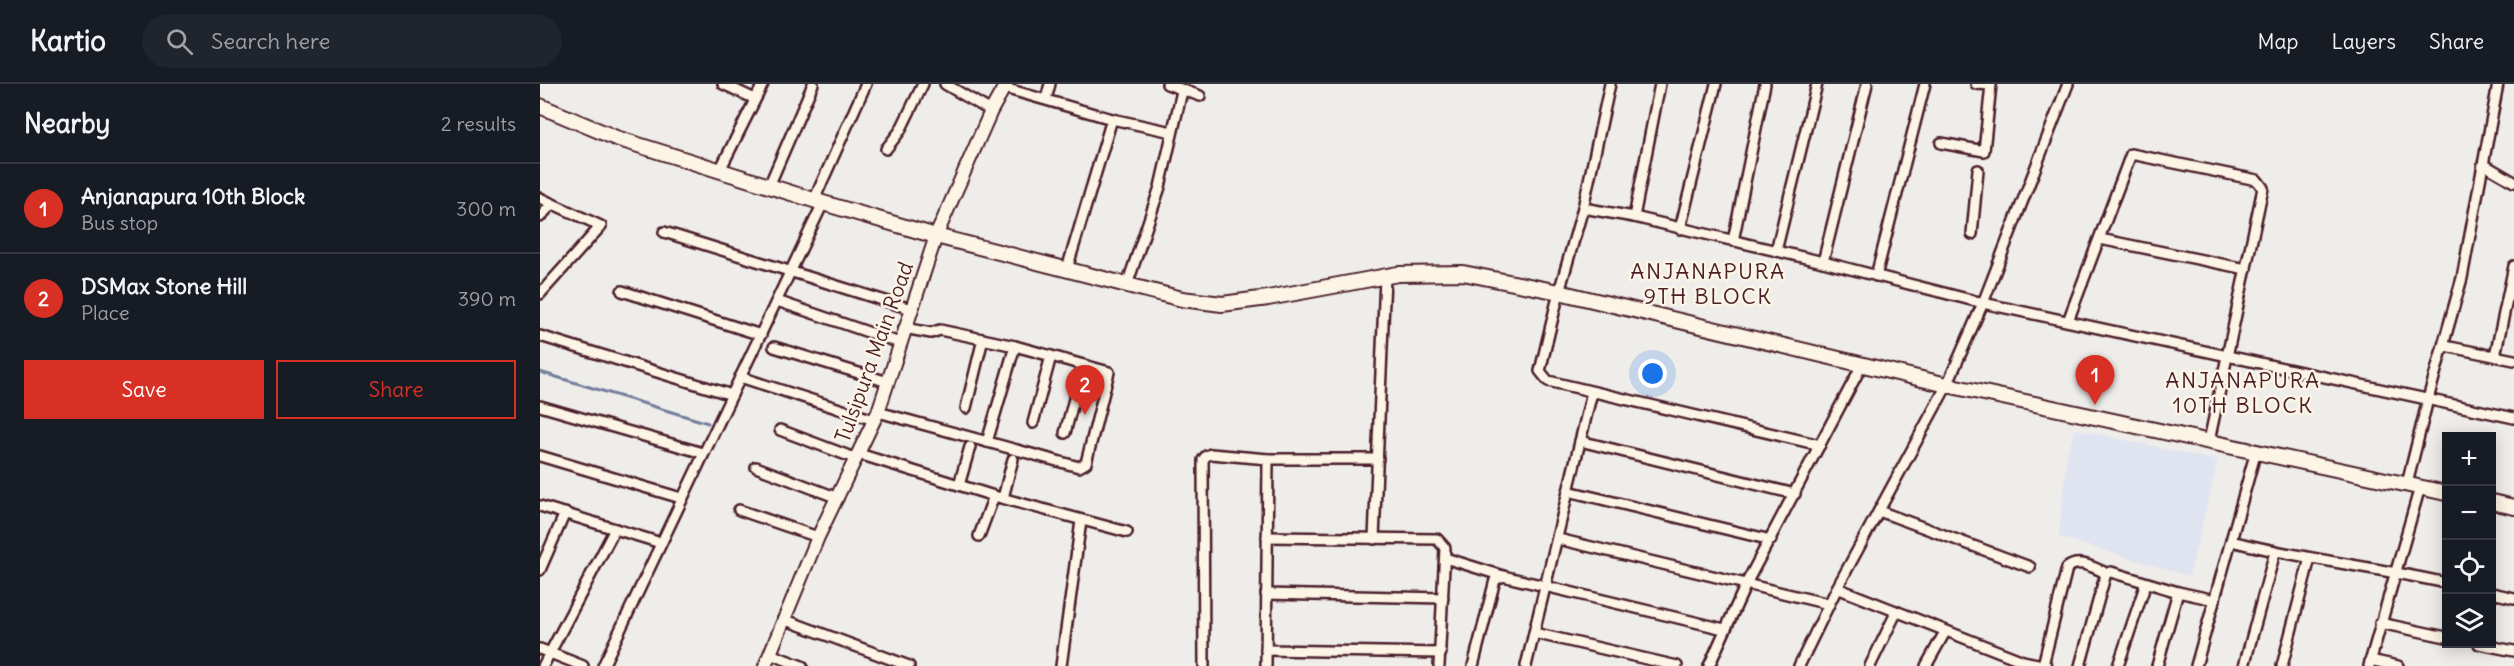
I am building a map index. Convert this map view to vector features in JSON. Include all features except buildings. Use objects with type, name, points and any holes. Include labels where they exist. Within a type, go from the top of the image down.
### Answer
[{"type":"main road","points":[[540,106],[616,138],[818,201],[936,236],[1182,299],[1222,304],[1268,298],[1398,274],[1463,273],[1559,292],[1947,385],[2442,492]]},
{"type":"main road","points":[[2496,503],[2514,507]]},
{"type":"street","points":[[723,84],[755,99]]},
{"type":"street","points":[[720,170],[763,84]]},
{"type":"street","points":[[769,186],[813,84]]},
{"type":"street","points":[[603,666],[790,273],[866,84]]},
{"type":"street","points":[[886,149],[900,131],[924,84]]},
{"type":"street","points":[[945,84],[991,111]]},
{"type":"street","points":[[1046,99],[1050,84]]},
{"type":"street","points":[[1167,84],[1200,96]]},
{"type":"street","points":[[1610,84],[1583,208],[1540,371],[1548,381],[1820,445]]},
{"type":"street","points":[[1634,218],[1660,84]]},
{"type":"street","points":[[1680,229],[1716,84]]},
{"type":"street","points":[[1733,241],[1765,84]]},
{"type":"street","points":[[1776,251],[1816,84]]},
{"type":"street","points":[[1823,262],[1868,84]]},
{"type":"street","points":[[1876,276],[1925,84]]},
{"type":"street","points":[[1941,143],[1984,151],[1992,85],[1976,84]]},
{"type":"street","points":[[1799,666],[1837,588],[1947,385],[1983,303],[2068,84]]},
{"type":"street","points":[[2397,666],[2369,663],[2395,572],[2414,485],[2428,399],[2462,278],[2498,84]]},
{"type":"street","points":[[1005,86],[1112,118],[1172,132]]},
{"type":"street","name":"Tulsipura Main Road","points":[[767,660],[819,537],[876,416],[936,236],[991,111],[1005,86]]},
{"type":"street","points":[[1127,285],[1160,187],[1182,91]]},
{"type":"street","points":[[1067,269],[1112,118]]},
{"type":"street","points":[[2068,321],[2131,154],[2257,180],[2263,188],[2209,441]]},
{"type":"street","points":[[2483,164],[2514,182]]},
{"type":"street","points":[[1972,234],[1978,170]]},
{"type":"street","points":[[540,198],[601,226],[540,294]]},
{"type":"street","points":[[540,217],[552,204]]},
{"type":"street","points":[[1583,208],[1823,262],[1983,303],[2514,418]]},
{"type":"street","points":[[664,232],[910,309]]},
{"type":"street","points":[[2100,239],[2246,269]]},
{"type":"street","points":[[2495,356],[2514,266]]},
{"type":"street","points":[[1374,539],[1385,277]]},
{"type":"street","points":[[622,291],[761,335]]},
{"type":"street","points":[[777,301],[900,343]]},
{"type":"street","points":[[740,377],[876,416],[987,442],[1079,467],[1084,465],[1110,373],[1015,345],[940,330],[931,333],[904,328]]},
{"type":"street","points":[[540,336],[732,395]]},
{"type":"street","points":[[966,408],[983,339]]},
{"type":"street","points":[[987,442],[1015,345]]},
{"type":"street","points":[[2445,345],[2514,360]]},
{"type":"street","points":[[774,346],[888,382]]},
{"type":"street","points":[[1033,423],[1051,356]]},
{"type":"street","points":[[1065,433],[1083,365]]},
{"type":"street","points":[[1709,666],[1724,628],[1747,582],[1862,365]]},
{"type":"street","points":[[1526,666],[1592,392]]},
{"type":"street","points":[[540,406],[703,453]]},
{"type":"street","points":[[780,430],[858,456],[1126,532]]},
{"type":"street","points":[[1580,441],[1795,494]]},
{"type":"street","points":[[959,485],[970,447]]},
{"type":"street","points":[[2196,666],[2256,451]]},
{"type":"street","points":[[1204,666],[1203,460],[1206,456],[1211,454],[1268,459],[1378,459]]},
{"type":"street","points":[[540,456],[681,498]]},
{"type":"street","points":[[979,536],[1013,459]]},
{"type":"street","points":[[1266,666],[1268,459]]},
{"type":"street","points":[[756,467],[838,498]]},
{"type":"street","points":[[1568,491],[1771,540]]},
{"type":"street","points":[[540,506],[661,543]]},
{"type":"street","points":[[739,510],[819,537]]},
{"type":"street","points":[[1879,511],[2030,567]]},
{"type":"street","points":[[540,570],[565,513]]},
{"type":"street","points":[[1061,666],[1081,520]]},
{"type":"street","points":[[543,666],[544,651],[615,529]]},
{"type":"street","points":[[1267,537],[1437,539],[1445,548],[1439,666]]},
{"type":"street","points":[[1558,539],[1747,582],[1829,604]]},
{"type":"street","points":[[2231,541],[2276,552],[2442,582]]},
{"type":"street","points":[[2244,666],[2276,552]]},
{"type":"street","points":[[1445,558],[1503,576],[1724,628]]},
{"type":"street","points":[[2282,666],[2310,558]]},
{"type":"street","points":[[1837,588],[2006,655],[2022,664],[2045,666],[2067,568],[2080,563],[2106,573],[2111,572],[2178,592],[2215,600]]},
{"type":"street","points":[[2080,666],[2106,573]]},
{"type":"street","points":[[1473,666],[1495,580],[1503,576]]},
{"type":"street","points":[[2118,666],[2146,583]]},
{"type":"street","points":[[2157,666],[2178,592]]},
{"type":"street","points":[[1266,594],[1443,598]]},
{"type":"street","points":[[2496,594],[2514,598]]},
{"type":"street","points":[[1870,666],[1896,613]]},
{"type":"street","points":[[783,619],[904,665]]},
{"type":"street","points":[[2380,622],[2442,636]]},
{"type":"street","points":[[1926,666],[1946,632]]},
{"type":"street","points":[[1534,633],[1677,666]]},
{"type":"street","points":[[2496,647],[2514,651]]},
{"type":"street","points":[[1266,650],[1441,652]]},
{"type":"street","points":[[544,651],[583,666]]},
{"type":"street","points":[[2001,666],[2006,655]]},
{"type":"street","points":[[767,660],[802,666]]},
{"type":"shaded area","points":[[2075,429],[2218,461],[2189,576],[2059,537],[2067,454]]},
{"type":"waterway","points":[[540,372],[708,423]]},
{"type":"place","name":"Anjanapura 10th Block","points":[[2095,405]]},
{"type":"place","name":"DSMax Stone Hill","points":[[1085,415]]},
{"type":"district","name":"ANJANAPURA 9TH BLOCK","points":[[1708,284]]},
{"type":"district","name":"ANJANAPURA 10TH BLOCK","points":[[2243,392]]}]
